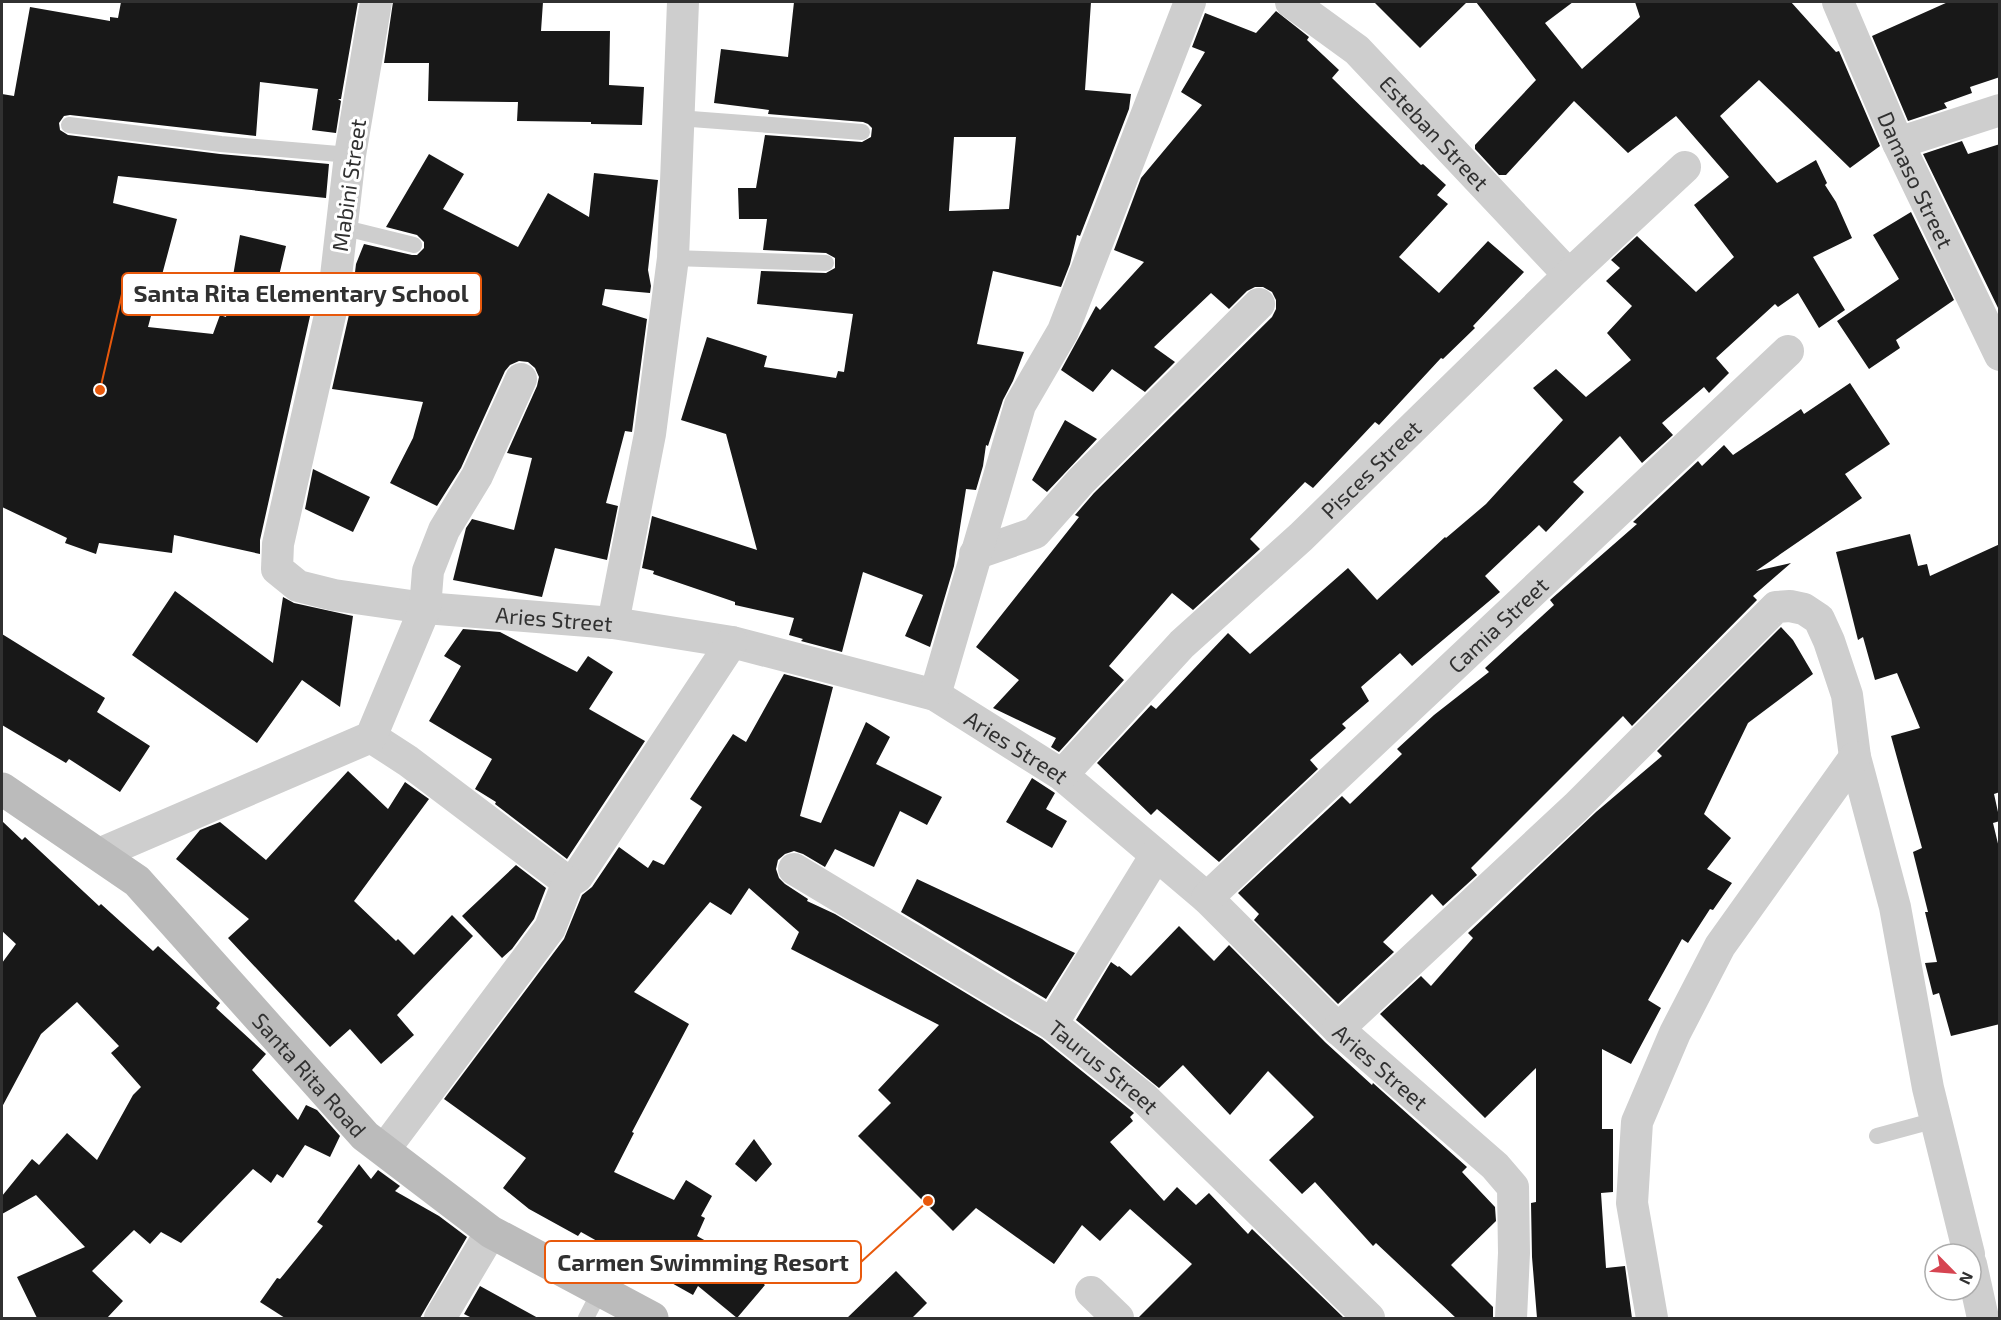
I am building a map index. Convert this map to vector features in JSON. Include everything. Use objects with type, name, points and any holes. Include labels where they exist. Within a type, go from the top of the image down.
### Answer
[{"type":"main road","name":"Santa Rita Road","points":[[2,789],[137,881],[365,1136],[490,1232],[593,1305],[652,1318]]},
{"type":"street","name":"Mabini Street","points":[[278,544],[333,302],[350,155],[376,2]]},
{"type":"street","points":[[613,623],[650,434],[673,258],[683,2]]},
{"type":"street","points":[[935,695],[1020,405],[1063,331],[1190,2]]},
{"type":"street","name":"Esteban Street","points":[[1291,2],[1357,50],[1569,275]]},
{"type":"street","name":"Damaso Street","points":[[1838,2],[1898,143],[1999,354]]},
{"type":"street","points":[[1898,143],[2000,110]]},
{"type":"street","name":"Pisces Street","points":[[1062,775],[1182,644],[1301,537],[1569,275],[1685,167]]},
{"type":"street","points":[[975,554],[1035,533],[1082,481],[1259,304]]},
{"type":"street","name":"Camia Street","points":[[1207,898],[1788,351]]},
{"type":"street","points":[[99,854],[371,737],[424,608],[428,571],[444,530],[477,476],[521,379]]},
{"type":"street","name":"Aries Street","points":[[278,544],[277,569],[298,586],[334,595],[424,608],[613,623],[732,642],[935,695],[1062,775],[1207,898],[1338,1029],[1495,1166],[1513,1187],[1514,1253],[1511,1318]]},
{"type":"street","points":[[1338,1029],[1576,807],[1776,606],[1804,609],[1819,619],[1847,695],[1855,757],[1895,907],[1928,1088],[1966,1242]]},
{"type":"street","points":[[384,1150],[550,928],[568,882],[577,877],[732,642]]},
{"type":"street","points":[[371,737],[408,761],[568,882]]},
{"type":"street","points":[[1652,1318],[1632,1203],[1637,1122],[1675,1033],[1720,946],[1855,757]]},
{"type":"street","points":[[1052,1024],[1156,855]]},
{"type":"street","name":"Taurus Street","points":[[794,869],[1052,1024],[1144,1098],[1369,1318]]},
{"type":"street","points":[[440,1318],[490,1232]]},
{"type":"street","points":[[1091,1292],[1118,1318]]},
{"type":"street","points":[[1979,1302],[1983,1318]]},
{"type":"lane","points":[[678,118],[862,132]]},
{"type":"lane","points":[[69,125],[221,144],[350,155]]},
{"type":"lane","points":[[341,227],[414,245]]},
{"type":"lane","points":[[673,258],[826,263]]},
{"type":"lane","points":[[1877,1136],[1936,1120]]},
{"type":"building","points":[[121,2],[358,2],[341,99],[338,99],[341,101],[336,133],[312,130],[318,89],[260,82],[256,136],[70,115],[64,116],[59,123],[60,130],[68,135],[220,154],[329,164],[326,198],[118,176],[113,203],[177,219],[148,327],[213,334],[220,315],[226,317],[240,235],[286,246],[278,280],[317,285],[260,540],[260,554],[174,535],[172,553],[99,543],[96,554],[65,543],[67,538],[2,507],[2,94],[14,96],[30,7],[110,21],[110,17],[118,18]]},
{"type":"building","points":[[393,2],[543,2],[541,31],[610,31],[609,85],[644,87],[642,125],[517,121],[518,102],[428,101],[429,63],[384,63]]},
{"type":"building","points":[[794,2],[1091,2],[1085,90],[1131,94],[1129,109],[1080,236],[1077,235],[1070,264],[1061,287],[993,271],[977,344],[1024,352],[1003,400],[988,446],[986,445],[976,490],[966,489],[954,566],[930,647],[905,636],[923,595],[863,572],[842,652],[801,641],[803,639],[789,635],[794,618],[735,605],[735,602],[653,574],[654,571],[642,568],[652,516],[757,550],[726,434],[681,420],[707,337],[767,356],[764,367],[836,378],[838,371],[844,372],[853,314],[757,304],[761,271],[826,273],[835,268],[835,258],[826,253],[763,250],[767,219],[739,219],[738,188],[756,188],[765,135],[862,142],[871,137],[872,128],[863,122],[768,114],[769,110],[714,103],[721,49],[788,57]],"holes":[[[954,137],[1016,137],[1009,209],[949,211]]]},
{"type":"building","points":[[1374,2],[1467,2],[1420,48]]},
{"type":"building","points":[[1476,2],[1573,2],[1545,23],[1582,69],[1640,17],[1635,2],[1791,2],[1836,52],[1839,51],[1880,146],[1850,168],[1759,80],[1720,116],[1777,183],[1816,160],[1827,183],[1825,185],[1836,202],[1852,238],[1813,257],[1845,310],[1819,328],[1798,293],[1778,307],[1775,304],[1716,358],[1729,373],[1709,393],[1704,387],[1662,423],[1673,435],[1642,463],[1620,436],[1573,482],[1584,492],[1546,532],[1539,525],[1485,576],[1500,592],[1412,666],[1400,653],[1361,687],[1369,701],[1342,724],[1346,728],[1310,760],[1318,769],[1219,862],[1157,809],[1151,815],[1097,763],[1151,705],[1156,709],[1228,633],[1250,654],[1348,568],[1377,600],[1445,537],[1486,504],[1563,420],[1533,388],[1556,369],[1586,397],[1631,360],[1607,333],[1632,306],[1606,281],[1620,268],[1611,260],[1637,236],[1696,292],[1734,257],[1694,205],[1729,177],[1676,116],[1628,153],[1574,101],[1506,175],[1499,175],[1475,149],[1475,145],[1536,80]]},
{"type":"building","points":[[1948,2],[2000,2],[2000,77],[1970,87],[1972,93],[1944,103],[1947,108],[1908,121],[1872,36]]},
{"type":"building","points":[[1276,11],[1309,37],[1307,40],[1339,70],[1332,78],[1421,165],[1423,164],[1446,185],[1437,195],[1448,204],[1399,257],[1439,293],[1488,241],[1524,272],[1473,326],[1475,328],[1443,359],[1441,358],[1379,425],[1375,422],[1313,488],[1305,482],[1250,539],[1260,549],[1193,610],[1172,593],[1109,666],[1124,680],[1059,752],[1051,747],[1056,738],[993,708],[1019,680],[976,647],[1079,517],[1075,515],[1094,493],[1272,317],[1276,309],[1276,300],[1272,292],[1263,287],[1255,287],[1247,291],[1229,309],[1211,293],[1154,347],[1175,362],[1145,392],[1112,369],[1093,392],[1061,370],[1096,306],[1100,310],[1144,262],[1114,250],[1141,178],[1202,105],[1181,92],[1205,52],[1192,47],[1205,13],[1256,33]]},
{"type":"building","points":[[1962,141],[1968,154],[2000,144],[2000,312],[1923,154]]},
{"type":"building","points":[[429,154],[464,174],[443,209],[518,247],[548,193],[589,217],[594,173],[658,180],[648,270],[650,293],[605,289],[602,305],[647,319],[632,432],[625,431],[606,503],[618,506],[607,560],[555,548],[542,597],[453,580],[466,528],[472,519],[514,530],[532,458],[507,453],[537,386],[539,377],[535,368],[528,362],[519,361],[510,365],[505,371],[461,468],[437,506],[390,483],[413,438],[423,402],[332,389],[351,306],[356,264],[364,244],[412,255],[417,255],[424,248],[424,242],[417,235],[386,227]]},
{"type":"building","points":[[1911,212],[1954,300],[1896,340],[1900,348],[1869,369],[1837,321],[1899,279],[1873,235]]},
{"type":"building","points":[[1850,383],[1890,444],[1845,474],[1862,498],[1756,571],[1791,563],[1753,596],[1757,600],[1632,726],[1623,716],[1471,868],[1477,875],[1443,906],[1432,894],[1383,942],[1394,952],[1338,1004],[1254,920],[1259,914],[1238,893],[1342,796],[1350,804],[1402,754],[1397,749],[1434,715],[1489,672],[1485,668],[1554,605],[1550,600],[1637,524],[1633,522],[1698,461],[1702,466],[1724,445],[1733,455],[1801,409],[1804,414]]},
{"type":"building","points":[[1065,420],[1097,439],[1047,492],[1032,480]]},
{"type":"building","points":[[313,469],[370,497],[353,532],[305,509]]},
{"type":"building","points":[[1910,534],[1918,566],[1927,564],[1930,576],[2000,544],[2000,792],[1994,794],[2000,821],[1993,823],[2000,852],[2000,1024],[1951,1036],[1939,993],[1933,995],[1925,963],[1937,962],[1925,912],[1928,912],[1913,852],[1922,848],[1891,736],[1920,728],[1897,673],[1875,680],[1863,637],[1858,640],[1836,552]]},
{"type":"building","points":[[175,591],[273,663],[283,597],[294,603],[353,616],[340,707],[302,680],[257,743],[132,655]]},
{"type":"building","points":[[1781,627],[1793,640],[1813,674],[1748,723],[1704,814],[1731,838],[1707,869],[1732,883],[1713,910],[1710,909],[1688,943],[1682,939],[1648,1000],[1661,1008],[1631,1064],[1602,1049],[1602,1129],[1613,1129],[1613,1192],[1601,1193],[1606,1268],[1625,1266],[1632,1318],[1537,1318],[1532,1257],[1531,1203],[1536,1202],[1536,1068],[1485,1118],[1380,1014],[1421,976],[1431,986],[1473,938],[1468,933],[1596,812],[1662,756],[1657,751]]},
{"type":"building","points":[[463,629],[500,632],[577,672],[588,656],[613,672],[589,709],[645,741],[567,859],[495,804],[496,802],[475,789],[492,759],[429,721],[461,666],[444,656]]},
{"type":"building","points":[[2,634],[105,698],[97,712],[150,746],[120,792],[69,759],[66,763],[2,725]]},
{"type":"building","points":[[784,674],[833,687],[800,816],[821,823],[866,722],[890,737],[876,764],[942,797],[927,825],[900,811],[874,867],[835,849],[825,867],[794,851],[778,860],[776,869],[779,878],[808,899],[807,901],[835,914],[1042,1039],[1134,1113],[1130,1117],[1133,1121],[1110,1142],[1164,1201],[1177,1187],[1196,1205],[1209,1193],[1248,1234],[1252,1229],[1344,1318],[1138,1318],[1192,1264],[1130,1209],[1100,1241],[1082,1225],[1054,1264],[976,1208],[953,1231],[858,1136],[891,1103],[878,1090],[939,1025],[791,949],[799,932],[749,888],[731,915],[710,902],[634,992],[689,1024],[632,1132],[634,1133],[614,1172],[674,1200],[686,1180],[712,1196],[701,1216],[705,1218],[697,1236],[724,1251],[765,1285],[737,1318],[698,1286],[693,1295],[581,1232],[578,1236],[529,1209],[503,1188],[526,1158],[444,1099],[564,939],[582,895],[592,887],[619,847],[648,868],[653,860],[664,865],[702,807],[690,799],[733,734],[746,742]]},
{"type":"building","points":[[348,771],[388,809],[405,782],[429,799],[354,901],[414,955],[452,915],[473,936],[397,1015],[414,1035],[381,1064],[350,1029],[330,1047],[228,938],[249,919],[176,859],[200,830],[220,822],[266,860]]},
{"type":"building","points":[[1032,778],[1055,793],[1046,809],[1067,821],[1052,848],[1006,822]]},
{"type":"building","points":[[2,821],[22,840],[25,837],[99,906],[101,904],[153,951],[158,946],[220,1003],[216,1008],[266,1054],[252,1070],[298,1120],[306,1105],[317,1110],[340,1136],[330,1157],[305,1145],[283,1178],[277,1174],[271,1183],[253,1169],[181,1243],[161,1232],[150,1244],[134,1230],[92,1271],[123,1301],[107,1318],[37,1318],[17,1277],[85,1247],[36,1195],[2,1214],[2,1196],[32,1159],[39,1165],[67,1133],[97,1160],[133,1095],[141,1087],[111,1053],[119,1046],[77,1002],[41,1034],[2,1107],[2,963],[16,944],[2,931]]},
{"type":"building","points":[[516,865],[546,888],[534,919],[512,949],[502,958],[462,916]]},
{"type":"building","points":[[917,879],[1075,953],[1046,999],[901,912]]},
{"type":"building","points":[[1179,926],[1214,961],[1229,945],[1325,1042],[1467,1167],[1462,1172],[1495,1207],[1496,1221],[1451,1265],[1493,1307],[1493,1318],[1456,1318],[1376,1243],[1373,1246],[1315,1182],[1302,1194],[1269,1160],[1314,1117],[1268,1071],[1230,1115],[1183,1065],[1159,1088],[1076,1020],[1111,962],[1131,976]]},
{"type":"building","points":[[754,1139],[772,1164],[756,1182],[735,1164]]},
{"type":"building","points":[[359,1164],[371,1179],[378,1170],[400,1186],[395,1191],[439,1216],[467,1237],[420,1318],[285,1318],[260,1302],[277,1278],[280,1279],[323,1226],[317,1222]]},
{"type":"building","points":[[896,1271],[927,1303],[912,1318],[847,1318]]},
{"type":"building","points":[[480,1286],[538,1318],[472,1318],[464,1314]]},
{"type":"place","name":"Santa Rita Elementary School","points":[[100,390]]},
{"type":"place","name":"Carmen Swimming Resort","points":[[928,1201]]}]
